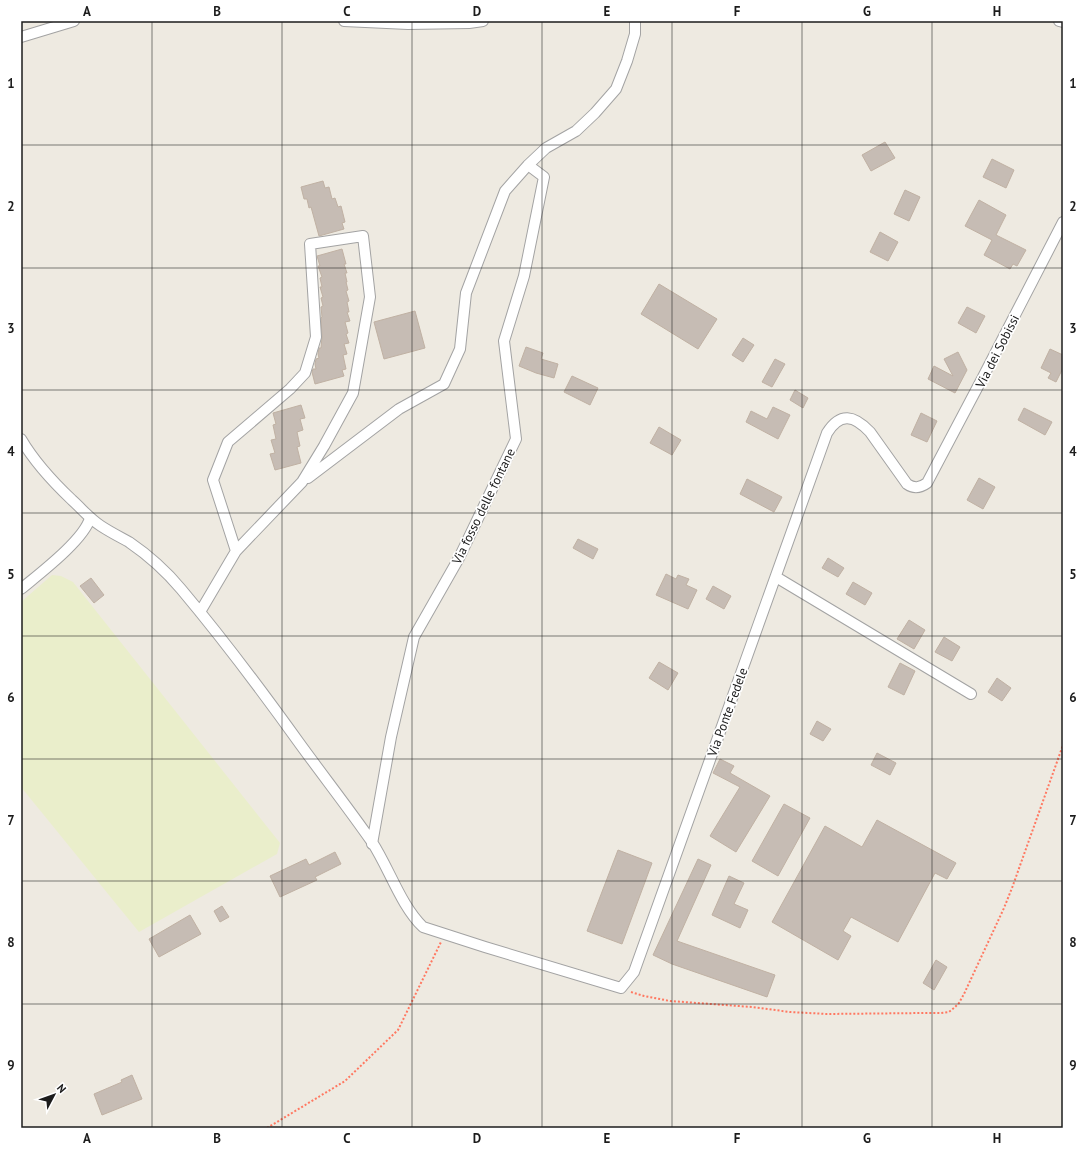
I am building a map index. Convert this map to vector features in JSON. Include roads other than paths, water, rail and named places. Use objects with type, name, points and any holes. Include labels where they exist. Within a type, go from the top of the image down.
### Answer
[{"type":"street","points":[[21,37],[74,21]]},
{"type":"street","points":[[344,21],[408,24],[469,23],[483,21]]},
{"type":"street","points":[[200,612],[236,550],[302,482],[399,409],[444,384],[460,349],[466,293],[505,191],[546,148],[576,131],[595,113],[616,89],[627,61],[635,34],[635,21]]},
{"type":"street","points":[[1059,21],[1063,22]]},
{"type":"street","name":"Via fosso delle fontane","points":[[372,844],[391,738],[414,637],[459,558],[516,439],[504,341],[524,276],[544,177],[528,166]]},
{"type":"street","name":"Via dei Sobissi","points":[[827,433],[830,427],[836,422],[848,418],[856,420],[870,432],[907,484],[912,487],[920,487],[924,485],[929,480],[1063,222]]},
{"type":"street","points":[[236,550],[213,480],[228,442],[290,389],[305,373],[316,337],[310,244],[363,236],[370,297],[353,393],[302,482]]},
{"type":"street","name":"Via Ponte Fedele","points":[[372,844],[417,921],[423,927],[621,988],[634,972],[827,433]]},
{"type":"street","points":[[21,440],[40,467],[90,518],[101,527],[130,544],[155,562],[180,587],[269,701],[372,844]]},
{"type":"street","points":[[21,590],[66,551],[86,528],[90,518]]},
{"type":"street","points":[[776,577],[971,694]]}]
